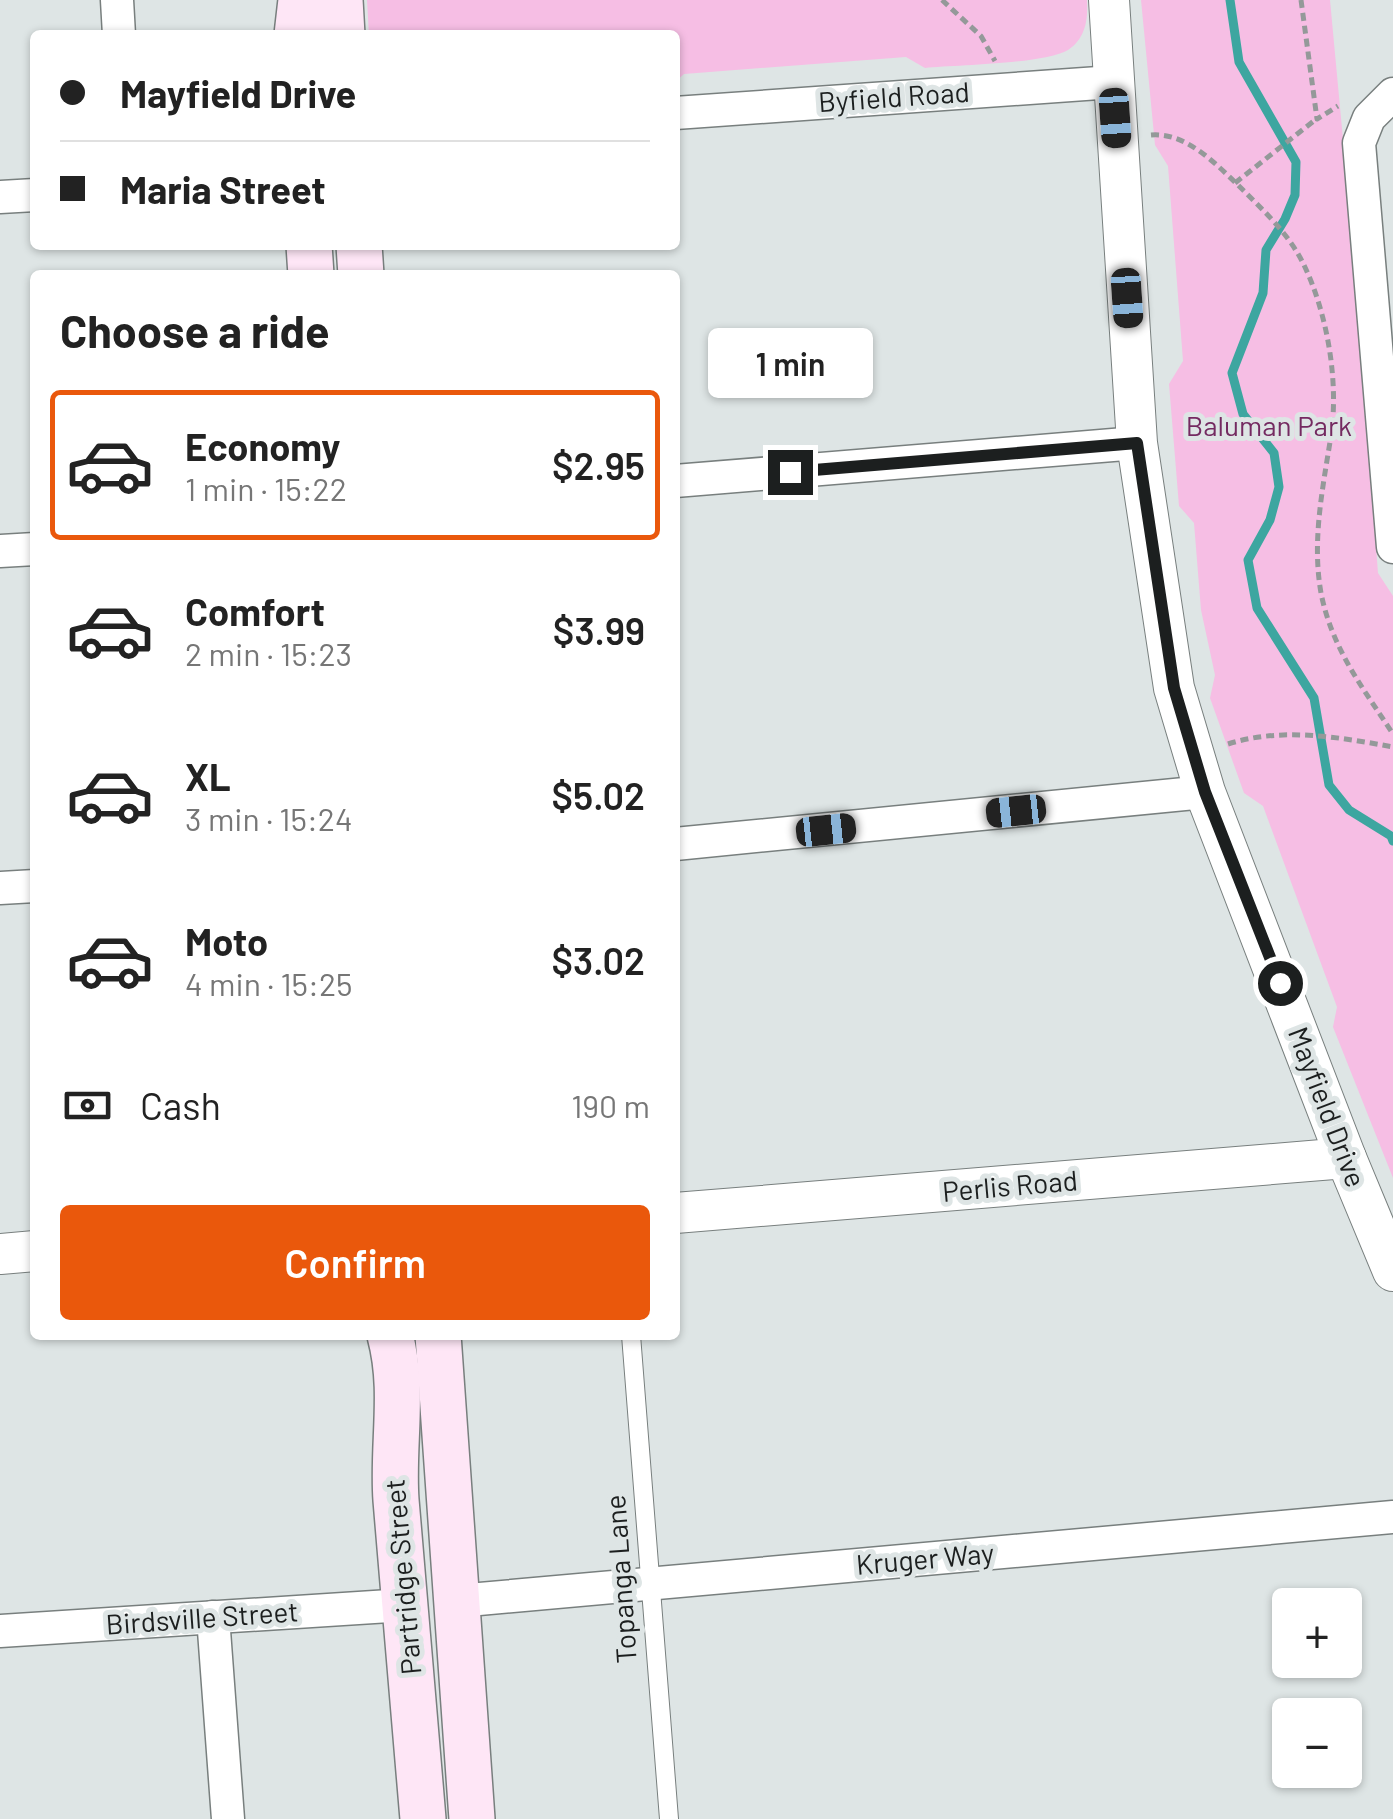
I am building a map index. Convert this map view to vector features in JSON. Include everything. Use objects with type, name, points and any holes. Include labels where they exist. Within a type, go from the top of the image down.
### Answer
[{"type":"main road","points":[[297,30],[300,0]]},
{"type":"main road","points":[[340,0],[342,30]]},
{"type":"main road","name":"Partridge Street","points":[[391,1340],[399,1396],[394,1468],[423,1819]]},
{"type":"main road","name":"Partridge Street","points":[[438,1340],[472,1819]]},
{"type":"street","points":[[116,0],[119,30]]},
{"type":"street","name":"Mayfield Drive","points":[[1109,0],[1137,443],[1174,688],[1205,792],[1393,1271]]},
{"type":"street","name":"Byfield Road","points":[[680,113],[1113,82]]},
{"type":"street","points":[[1393,94],[1369,118],[1359,144],[1393,548]]},
{"type":"street","points":[[0,197],[30,194]]},
{"type":"street","points":[[680,481],[1137,443]]},
{"type":"street","points":[[0,552],[30,549]]},
{"type":"street","points":[[680,844],[1205,792]]},
{"type":"street","points":[[0,888],[30,886]]},
{"type":"street","name":"Perlis Road","points":[[680,1214],[1346,1158]]},
{"type":"street","points":[[0,1254],[30,1251]]},
{"type":"street","name":"Kruger Way","points":[[457,1602],[1393,1517]]},
{"type":"street","name":"Birdsville Street","points":[[0,1631],[405,1605]]},
{"type":"street","points":[[212,1617],[228,1819]]},
{"type":"lane","name":"Topanga Lane","points":[[631,1340],[669,1819]]},
{"type":"path","points":[[942,0],[980,36],[1002,72]]},
{"type":"path","points":[[1301,0],[1316,119]]},
{"type":"path","points":[[1235,183],[1316,119],[1341,105]]},
{"type":"path","points":[[1142,135],[1181,139],[1269,215],[1302,262],[1318,305],[1330,358],[1332,422],[1318,534],[1322,596],[1338,650],[1354,680],[1393,734]]},
{"type":"path","points":[[1217,748],[1250,737],[1294,736],[1328,736],[1393,747]]},
{"type":"green space","points":[[367,0],[1087,0],[1085,28],[1079,40],[1057,55],[925,68],[906,57],[684,74],[680,78],[680,30],[369,30]]},
{"type":"green space","name":"Baluman Park","points":[[1141,0],[1330,0],[1378,573],[1393,596],[1393,1178],[1333,1027],[1337,1007],[1263,806],[1244,793],[1210,698],[1215,675],[1201,610],[1194,523],[1179,506],[1169,384],[1183,361],[1168,166],[1155,145]]},
{"type":"waterway","points":[[1230,0],[1239,62],[1296,162],[1295,195],[1266,250],[1263,293],[1232,373],[1243,414],[1274,453],[1279,487],[1270,520],[1248,560],[1257,608],[1314,698],[1329,785],[1349,810],[1393,841]]},
{"type":"route","points":[[790,472],[1137,443],[1174,688],[1205,792],[1280,983]]}]
